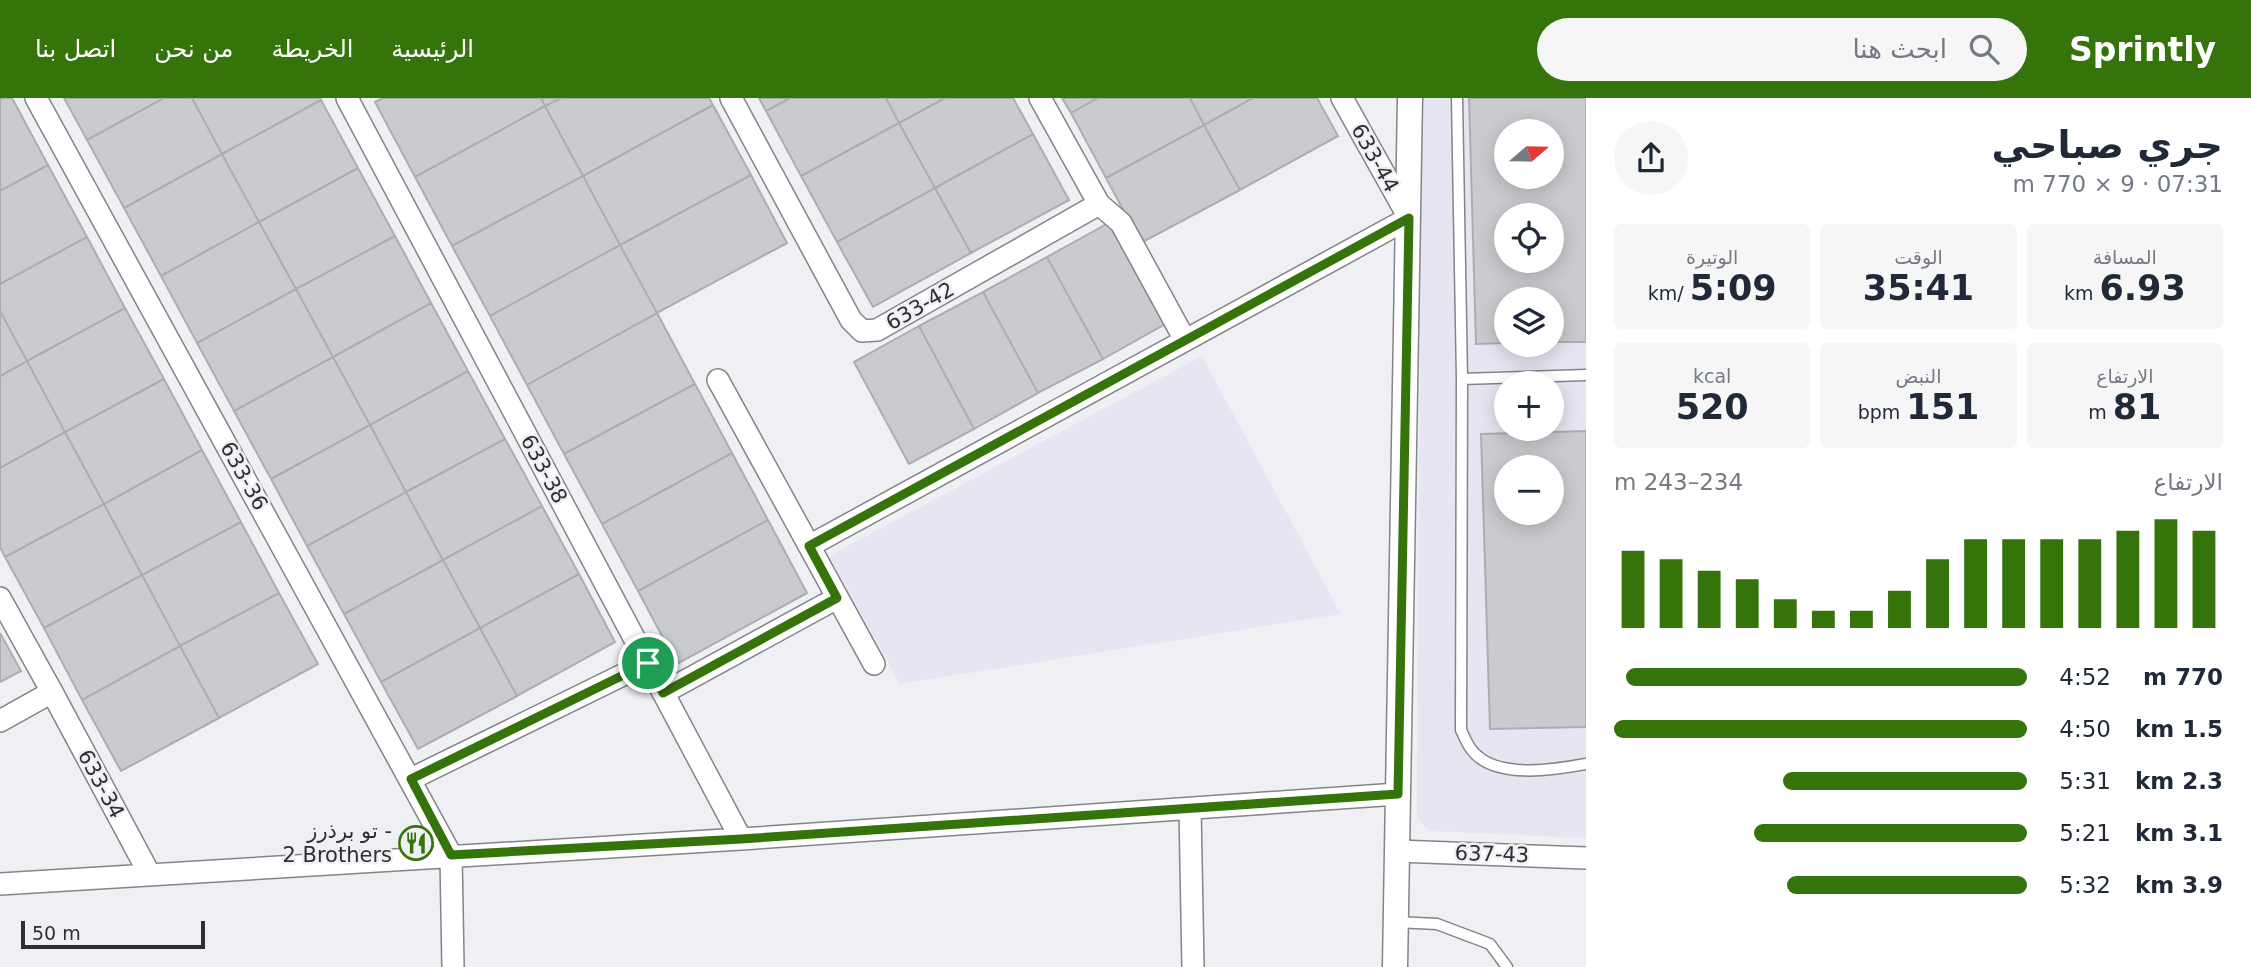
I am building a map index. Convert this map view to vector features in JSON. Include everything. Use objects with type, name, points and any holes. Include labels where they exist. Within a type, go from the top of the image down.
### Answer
[{"type":"street","name":"633-36","points":[[36,98],[451,855]]},
{"type":"street","name":"633-38","points":[[347,98],[741,839]]},
{"type":"street","name":"633-42","points":[[731,98],[851,320],[862,331],[877,330],[1099,204]]},
{"type":"street","points":[[1040,98],[1099,204],[1121,223],[1185,340]]},
{"type":"street","name":"633-44","points":[[1342,98],[1409,218]]},
{"type":"street","points":[[1395,967],[1410,98]]},
{"type":"street","points":[[809,546],[1409,218]]},
{"type":"street","points":[[718,380],[874,664]]},
{"type":"street","name":"633-34","points":[[0,598],[149,875]]},
{"type":"street","points":[[663,693],[837,598]]},
{"type":"street","points":[[411,779],[648,663]]},
{"type":"street","points":[[0,721],[52,692]]},
{"type":"street","points":[[0,884],[741,839],[1398,794]]},
{"type":"street","points":[[1190,809],[1193,967]]},
{"type":"street","name":"637-43","points":[[1397,851],[1586,858]]},
{"type":"street","points":[[451,855],[453,967]]},
{"type":"lane","points":[[1457,98],[1462,379],[1461,730],[1471,750],[1485,762],[1498,767],[1557,769],[1586,764]]},
{"type":"lane","points":[[1462,379],[1586,375]]},
{"type":"lane","points":[[1396,922],[1437,924],[1490,944],[1507,967]]},
{"type":"shaded area","points":[[1421,98],[1586,98],[1586,838],[1429,831],[1417,818]]},
{"type":"shaded area","points":[[1202,356],[1341,614],[900,684],[829,556]]},
{"type":"building","points":[[12,98],[48,165],[0,191],[0,99]]},
{"type":"building","points":[[64,98],[164,98],[87,140]]},
{"type":"building","points":[[164,98],[192,98],[222,154],[124,208],[87,140]]},
{"type":"building","points":[[192,98],[320,98],[321,100],[222,154]]},
{"type":"building","points":[[383,98],[541,98],[545,106],[415,177],[375,102]]},
{"type":"building","points":[[541,98],[561,98],[545,106]]},
{"type":"building","points":[[561,98],[709,98],[713,105],[583,176],[545,106]]},
{"type":"building","points":[[759,98],[790,98],[766,111]]},
{"type":"building","points":[[790,98],[886,98],[899,123],[801,176],[766,111]]},
{"type":"building","points":[[886,98],[945,98],[899,123]]},
{"type":"building","points":[[945,98],[1013,98],[1033,134],[935,188],[899,123]]},
{"type":"building","points":[[1062,98],[1098,98],[1071,113]]},
{"type":"building","points":[[1098,98],[1190,98],[1204,125],[1106,178],[1071,113]]},
{"type":"building","points":[[1190,98],[1253,98],[1204,125]]},
{"type":"building","points":[[1253,98],[1317,98],[1338,136],[1240,190],[1204,125]]},
{"type":"building","points":[[1469,98],[1586,98],[1586,342],[1564,342],[1564,287],[1494,287],[1494,343],[1476,344]]},
{"type":"building","points":[[321,100],[358,168],[259,222],[222,154]]},
{"type":"building","points":[[713,105],[751,175],[620,245],[583,176]]},
{"type":"building","points":[[545,106],[583,176],[452,246],[415,177]]},
{"type":"building","points":[[899,123],[935,188],[837,242],[801,176]]},
{"type":"building","points":[[1204,125],[1240,190],[1141,243],[1106,178]]},
{"type":"building","points":[[1033,134],[1069,200],[971,253],[935,188]]},
{"type":"building","points":[[222,154],[259,222],[161,276],[124,208]]},
{"type":"building","points":[[48,165],[87,237],[0,284],[0,191]]},
{"type":"building","points":[[358,168],[395,236],[296,289],[259,222]]},
{"type":"building","points":[[751,175],[787,243],[657,313],[620,245]]},
{"type":"building","points":[[583,176],[620,245],[490,316],[452,246]]},
{"type":"building","points":[[935,188],[971,253],[873,307],[837,242]]},
{"type":"building","points":[[1112,221],[1167,323],[1103,359],[1047,257]]},
{"type":"building","points":[[259,222],[296,289],[197,343],[161,276]]},
{"type":"building","points":[[395,236],[431,303],[333,357],[296,289]]},
{"type":"building","points":[[87,237],[125,308],[27,361],[0,311],[0,284]]},
{"type":"building","points":[[620,245],[657,313],[527,385],[490,316]]},
{"type":"building","points":[[1047,257],[1103,359],[1038,393],[983,292]]},
{"type":"building","points":[[296,289],[333,357],[234,411],[197,343]]},
{"type":"building","points":[[983,292],[1038,393],[974,429],[919,326]]},
{"type":"building","points":[[431,303],[468,371],[370,425],[333,357]]},
{"type":"building","points":[[125,308],[164,379],[65,432],[27,361]]},
{"type":"building","points":[[0,311],[27,361],[0,376]]},
{"type":"building","points":[[657,313],[695,384],[564,454],[527,385]]},
{"type":"building","points":[[919,326],[974,429],[909,464],[854,362]]},
{"type":"building","points":[[333,357],[370,425],[271,479],[234,411]]},
{"type":"building","points":[[27,361],[65,432],[0,468],[0,376]]},
{"type":"building","points":[[468,371],[505,439],[406,492],[370,425]]},
{"type":"building","points":[[164,379],[202,450],[104,504],[65,432]]},
{"type":"building","points":[[695,384],[732,453],[602,524],[564,454]]},
{"type":"building","points":[[370,425],[406,492],[307,546],[271,479]]},
{"type":"building","points":[[1586,431],[1586,727],[1490,729],[1481,434],[1494,434],[1494,441],[1564,441],[1564,432]]},
{"type":"building","points":[[65,432],[104,504],[5,557],[0,547],[0,468]]},
{"type":"building","points":[[505,439],[542,506],[443,560],[406,492]]},
{"type":"building","points":[[202,450],[241,522],[142,575],[104,504]]},
{"type":"building","points":[[732,453],[768,520],[638,591],[602,524]]},
{"type":"building","points":[[406,492],[443,560],[344,614],[307,546]]},
{"type":"building","points":[[104,504],[142,575],[44,628],[5,557]]},
{"type":"building","points":[[542,506],[579,574],[480,628],[443,560]]},
{"type":"building","points":[[768,520],[807,593],[677,664],[638,591]]},
{"type":"building","points":[[241,522],[279,593],[180,646],[142,575]]},
{"type":"building","points":[[443,560],[480,628],[381,682],[344,614]]},
{"type":"building","points":[[579,574],[615,642],[517,696],[480,628]]},
{"type":"building","points":[[142,575],[180,646],[82,700],[44,628]]},
{"type":"building","points":[[279,593],[318,664],[219,718],[180,646]]},
{"type":"building","points":[[480,628],[517,696],[418,749],[381,682]]},
{"type":"building","points":[[0,633],[21,671],[0,682]]},
{"type":"building","points":[[180,646],[219,718],[121,771],[82,700]]},
{"type":"place","name":"تو برذرز - 2 Brothers","points":[[416,843]]},
{"type":"route","points":[[1409,218],[1398,794],[741,839],[451,855],[411,779],[648,663],[663,693],[837,598],[809,546],[1409,218]]}]
